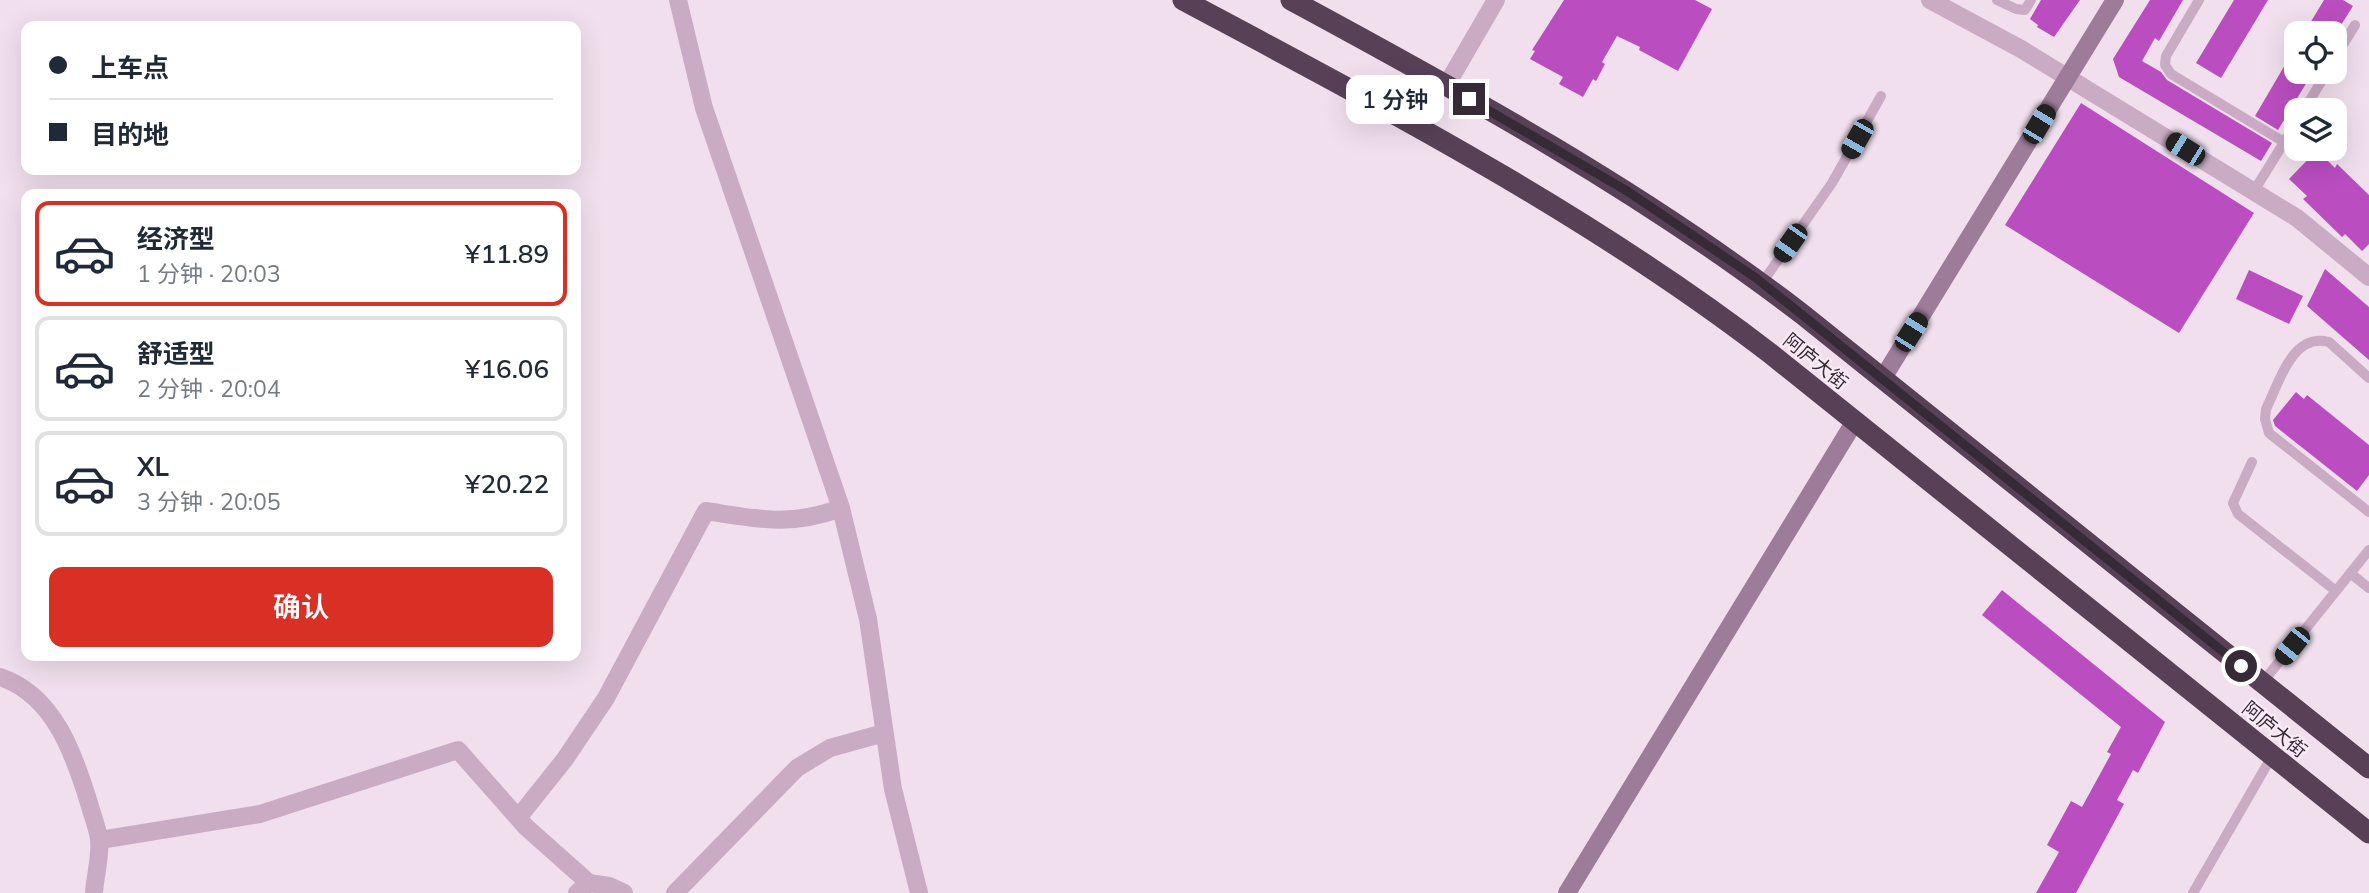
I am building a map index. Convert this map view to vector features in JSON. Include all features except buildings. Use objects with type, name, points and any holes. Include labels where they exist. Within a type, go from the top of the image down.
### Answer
[{"type":"highway","name":"阿庐大街","points":[[1183,0],[1376,103],[1600,234],[1726,319],[2369,833]]},
{"type":"highway","points":[[1290,0],[1447,86],[1627,191],[1709,245],[1883,378],[2369,768]]},
{"type":"street","points":[[678,0],[704,108],[842,508],[867,619],[893,789],[918,893]]},
{"type":"street","points":[[1447,86],[1496,0]]},
{"type":"street","points":[[1930,0],[2067,77],[2255,191],[2297,218],[2369,277]]},
{"type":"street","points":[[1883,378],[2115,0]]},
{"type":"street","points":[[1567,893],[1855,421]]},
{"type":"street","points":[[518,818],[565,760],[607,698],[706,511],[774,522],[809,519],[842,508]]},
{"type":"street","points":[[0,677],[40,702],[59,728],[76,760],[100,840],[94,893]]},
{"type":"street","points":[[675,893],[797,768],[830,748],[884,733]]},
{"type":"street","points":[[100,840],[260,814],[458,750],[583,888],[609,886],[624,893]]},
{"type":"lane","points":[[1997,0],[2025,10],[2031,0]]},
{"type":"lane","points":[[2199,0],[2166,56],[2167,70],[2284,142],[2255,191]]},
{"type":"lane","points":[[2347,38],[2355,25]]},
{"type":"lane","points":[[1762,283],[1832,183],[1881,96]]},
{"type":"lane","points":[[2369,378],[2329,342],[2308,341],[2295,350],[2266,409],[2265,419],[2269,433],[2369,512]]},
{"type":"lane","points":[[2252,462],[2233,503],[2234,508],[2238,514],[2336,591]]},
{"type":"lane","points":[[2262,682],[2369,550]]},
{"type":"lane","points":[[2350,573],[2369,588]]},
{"type":"lane","points":[[2193,893],[2272,755]]},
{"type":"route","points":[[1469,99],[1627,191],[1756,278],[2241,666]]}]
